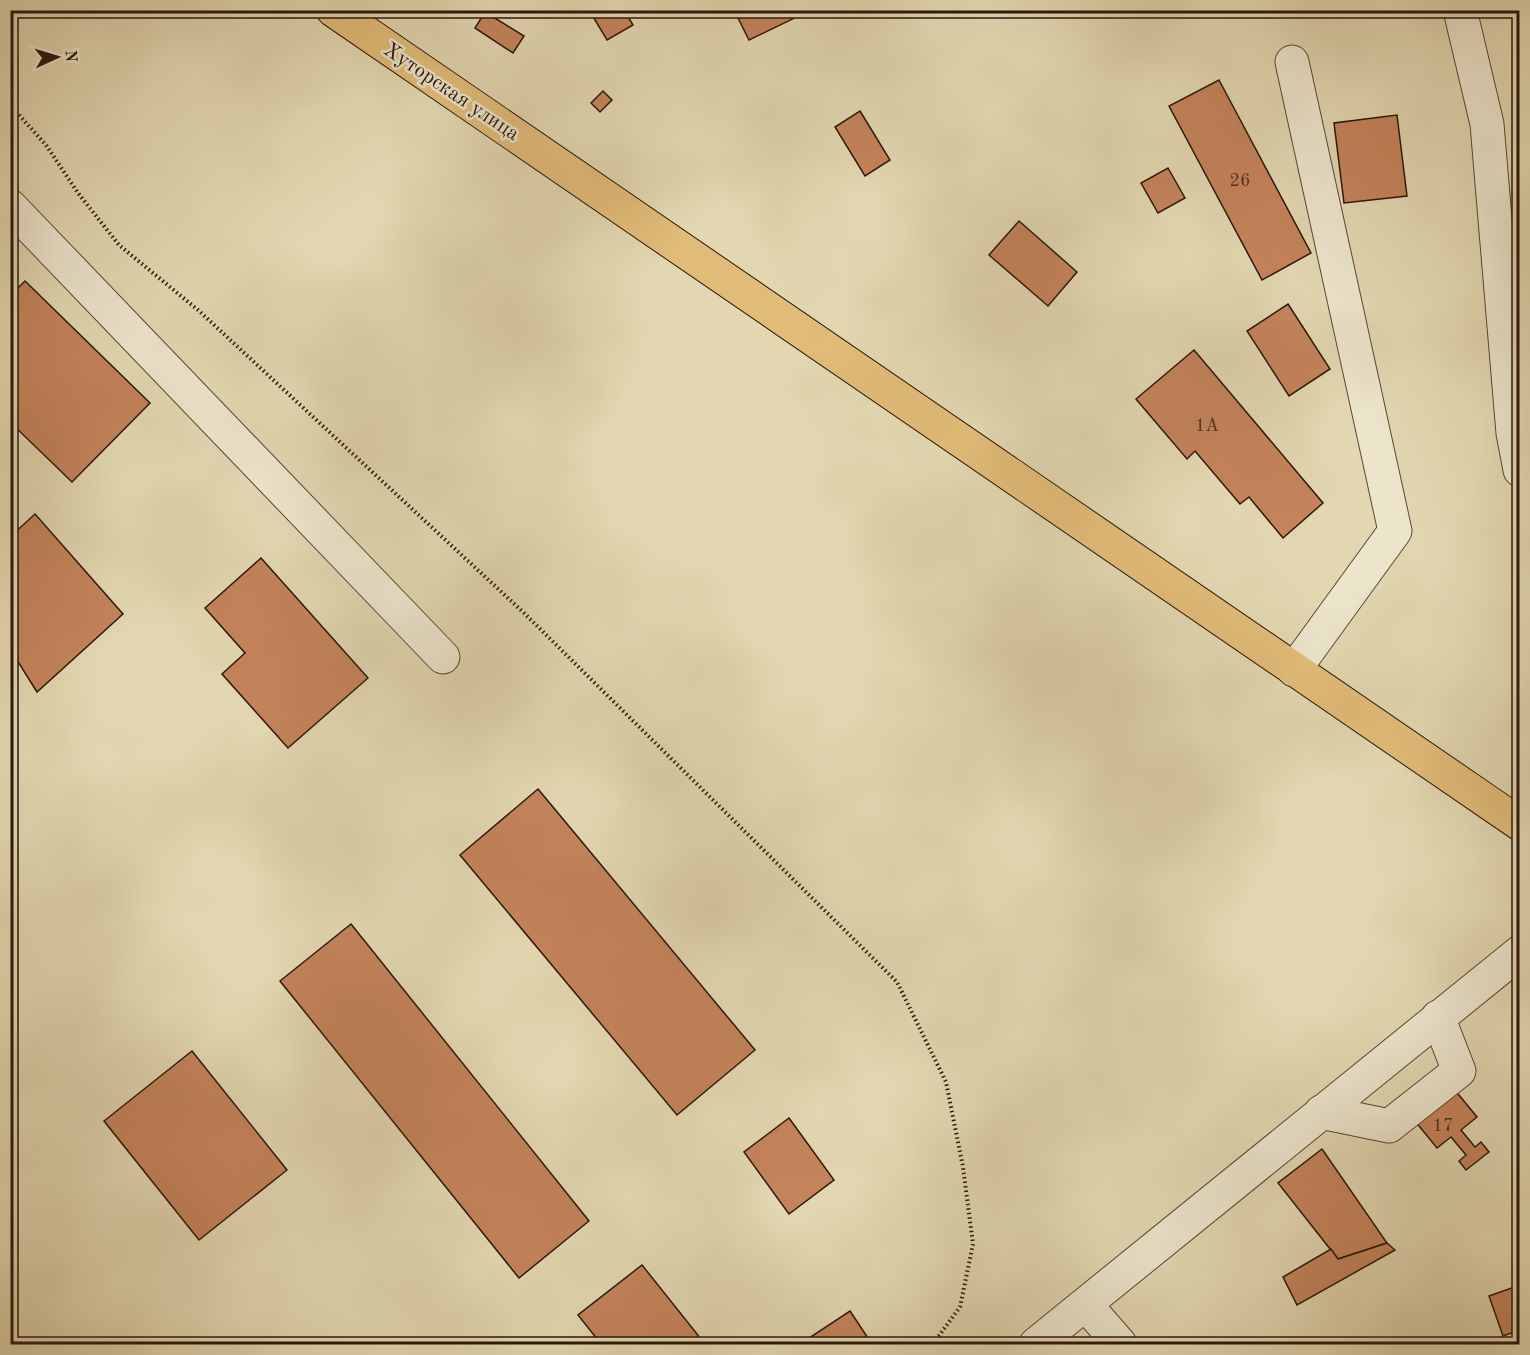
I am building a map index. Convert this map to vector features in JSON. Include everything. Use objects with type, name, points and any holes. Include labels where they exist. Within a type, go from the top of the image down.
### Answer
[{"type":"main road","name":"Хуторская улица","points":[[333,10],[1517,825]]},
{"type":"street","points":[[1460,10],[1487,124],[1513,433],[1520,470]]},
{"type":"street","points":[[1292,62],[1395,531],[1294,670]]},
{"type":"street","points":[[10,206],[443,657]]},
{"type":"street","points":[[1036,1344],[1520,952]]},
{"type":"street","points":[[1321,1112],[1389,1126],[1459,1071],[1438,1017]]},
{"type":"street","points":[[1086,1305],[1120,1344]]},
{"type":"path","points":[[10,105],[46,145],[78,193],[119,245],[198,310],[523,612],[897,982],[946,1082],[963,1167],[973,1244],[960,1307],[933,1344]]},
{"type":"building","points":[[589,10],[624,10],[633,25],[607,40]]},
{"type":"building","points":[[734,10],[801,10],[803,14],[749,40]]},
{"type":"building","points":[[485,12],[524,36],[513,53],[475,28]]},
{"type":"building","points":[[1219,80],[1311,253],[1262,280],[1169,106]]},
{"type":"building","points":[[603,91],[612,100],[600,112],[591,103]]},
{"type":"building","points":[[860,111],[890,160],[865,176],[835,127]]},
{"type":"building","points":[[1397,115],[1407,196],[1344,203],[1334,123]]},
{"type":"building","points":[[1168,168],[1185,198],[1158,213],[1141,183]]},
{"type":"building","points":[[1019,221],[1077,272],[1048,306],[989,255]]},
{"type":"building","points":[[25,281],[150,403],[72,482],[10,422],[10,296]]},
{"type":"building","points":[[1288,304],[1330,369],[1289,396],[1247,331]]},
{"type":"building","points":[[1194,350],[1323,503],[1283,538],[1249,497],[1240,504],[1195,451],[1187,459],[1136,399]]},
{"type":"building","points":[[35,514],[123,614],[37,692],[10,649],[10,537]]},
{"type":"building","points":[[261,558],[368,678],[288,748],[222,674],[245,653],[205,608]]},
{"type":"building","points":[[538,789],[755,1050],[677,1115],[460,855]]},
{"type":"building","points":[[351,924],[589,1221],[519,1278],[280,981]]},
{"type":"building","points":[[192,1051],[287,1170],[199,1240],[104,1121]]},
{"type":"building","points":[[1454,1089],[1477,1117],[1461,1130],[1475,1147],[1481,1142],[1489,1152],[1466,1170],[1459,1161],[1466,1155],[1451,1137],[1437,1148],[1415,1121]]},
{"type":"building","points":[[789,1118],[834,1180],[789,1214],[744,1152]]},
{"type":"building","points":[[1322,1149],[1387,1243],[1338,1259],[1278,1183]]},
{"type":"building","points":[[1387,1243],[1395,1250],[1297,1305],[1283,1277],[1331,1249],[1338,1259]]},
{"type":"building","points":[[642,1265],[705,1344],[601,1344],[578,1315]]},
{"type":"building","points":[[1520,1285],[1520,1330],[1503,1336],[1489,1296]]},
{"type":"building","points":[[850,1311],[872,1344],[800,1344]]}]
